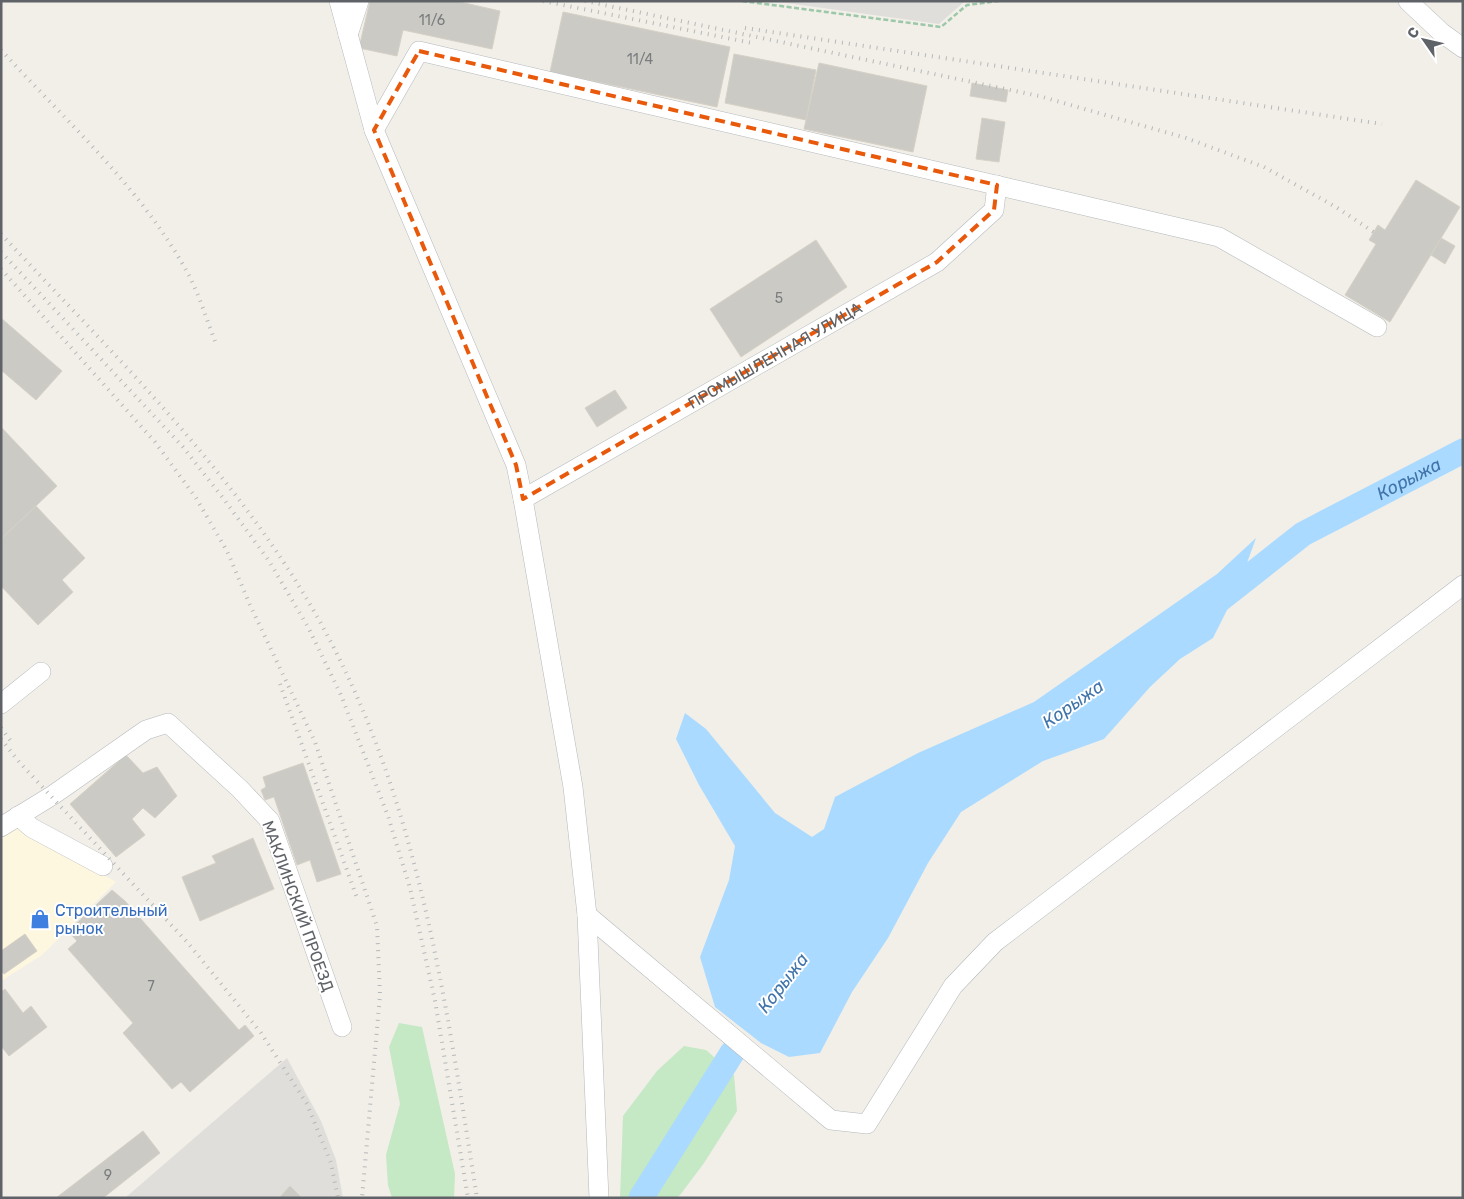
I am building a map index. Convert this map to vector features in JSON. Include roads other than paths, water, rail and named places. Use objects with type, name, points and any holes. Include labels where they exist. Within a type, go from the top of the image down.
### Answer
[{"type":"street","points":[[340,1],[374,130],[516,465],[573,787],[587,915],[599,1198]]},
{"type":"street","points":[[348,35],[359,1]]},
{"type":"street","points":[[1408,1],[1442,33],[1463,48]]},
{"type":"street","points":[[374,130],[419,51],[1219,237],[1377,327]]},
{"type":"street","name":"ПРОМЫШЛЕННАЯ УЛИЦА","points":[[523,499],[937,262],[994,210],[997,185]]},
{"type":"street","points":[[587,915],[831,1120],[866,1124],[953,986],[995,942],[1463,585]]},
{"type":"street","points":[[1,704],[41,672]]},
{"type":"street","name":"МАКЛИНСКИЙ ПРОЕЗД","points":[[1,826],[52,795],[146,730],[168,722],[240,789],[270,821],[342,1027]]},
{"type":"street","points":[[18,816],[32,828],[103,866]]},
{"type":"water","points":[[1256,538],[1238,588],[1213,638],[1180,659],[1150,687],[1104,739],[1043,761],[961,812],[928,863],[888,938],[852,992],[820,1053],[789,1057],[761,1043],[715,1007],[700,957],[729,880],[735,846],[699,785],[676,739],[685,713],[706,729],[775,813],[812,837],[824,829],[835,797],[918,753],[1034,702],[1217,574]]},
{"type":"waterway","name":"Корыжа","points":[[1213,605],[1303,534],[1463,451]]},
{"type":"waterway","name":"Корыжа","points":[[641,1198],[732,1053]]},
{"type":"railway","points":[[543,1],[752,43]]},
{"type":"railway","points":[[585,1],[1039,96],[1186,138],[1264,167],[1336,207],[1375,233]]},
{"type":"railway","points":[[745,28],[1382,124]]},
{"type":"railway","points":[[1,50],[100,155],[146,210],[186,270],[215,341]]},
{"type":"railway","points":[[1,234],[128,369],[209,462],[247,510],[283,561],[315,613],[350,682],[379,752],[403,824],[423,898],[453,1047],[477,1198]]},
{"type":"railway","points":[[1,252],[183,447],[269,561],[308,627],[341,695],[388,816],[410,888],[435,1001],[468,1198]]},
{"type":"railway","points":[[1,269],[155,442],[196,498],[227,551],[250,605],[315,742],[377,926],[380,995],[362,1198]]},
{"type":"railway","points":[[280,684],[357,898]]},
{"type":"railway","points":[[1,728],[13,744]]},
{"type":"railway","points":[[1,739],[20,763],[188,943],[261,1033],[307,1104],[331,1163],[338,1198]]},
{"type":"place","name":"Строительный рынок","points":[[40,919]]}]
